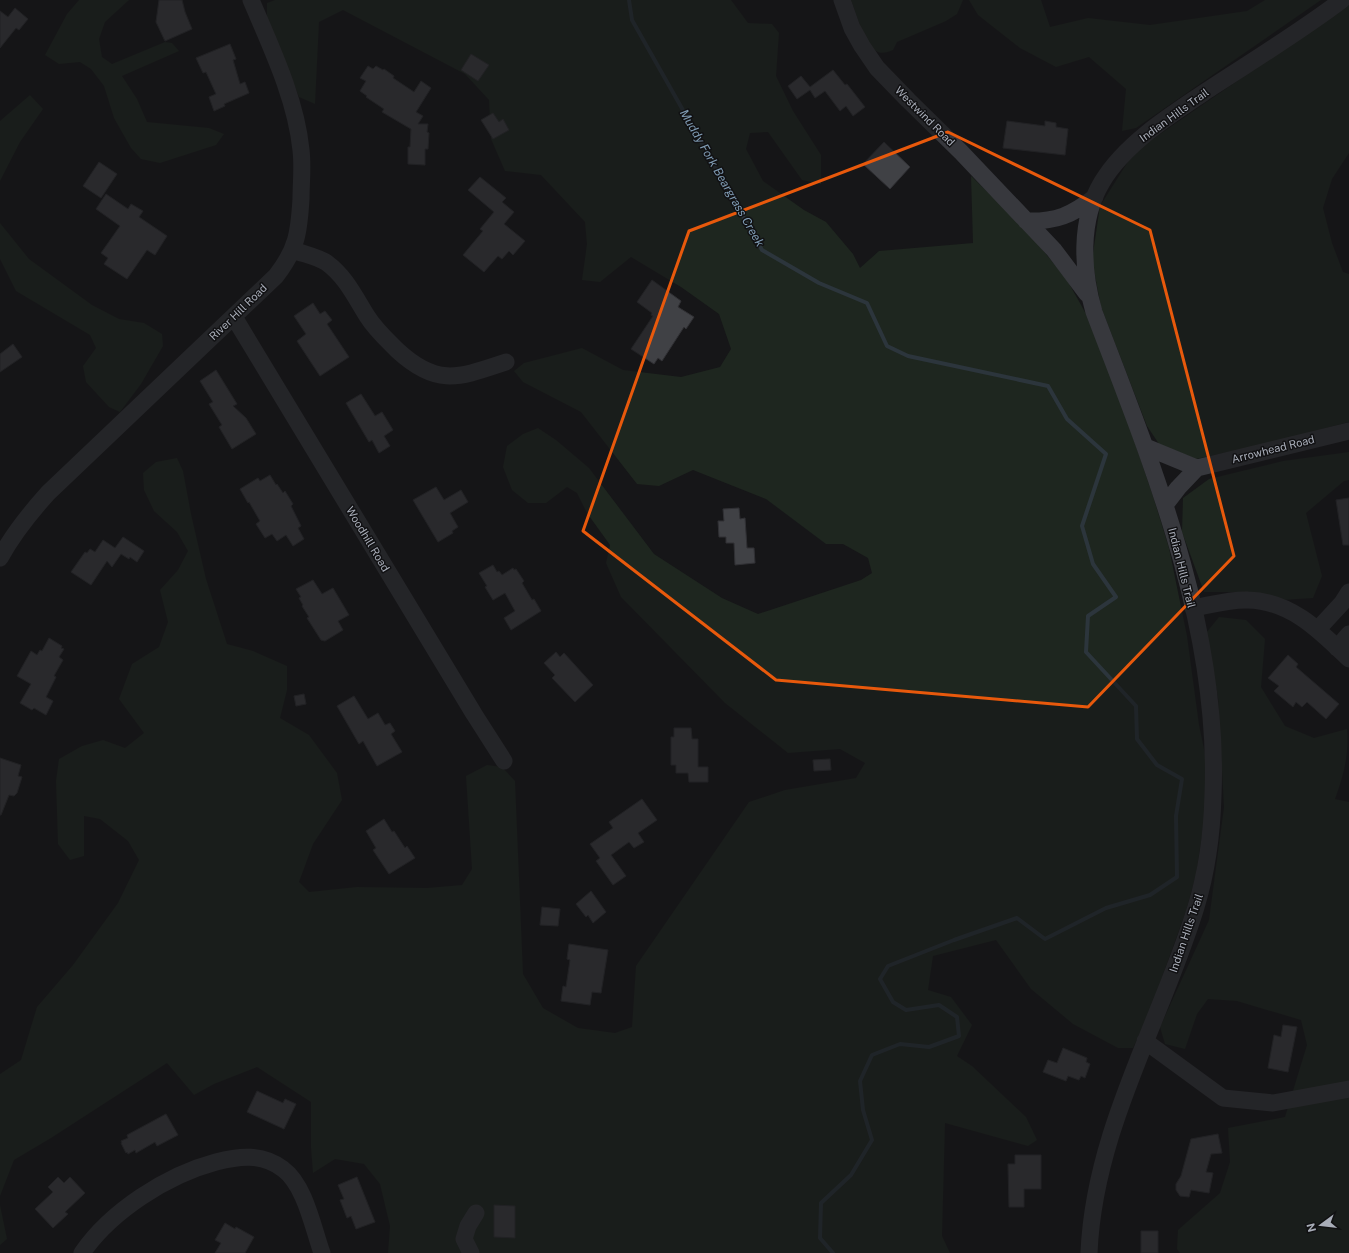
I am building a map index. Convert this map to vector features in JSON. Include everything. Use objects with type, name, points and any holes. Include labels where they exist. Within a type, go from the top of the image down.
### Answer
[{"type":"street","name":"River Hill Road","points":[[0,558],[24,519],[48,493],[276,276],[293,250],[298,233],[300,214],[302,169],[299,135],[281,74],[251,0]]},
{"type":"street","name":"Westwind Road","points":[[842,0],[852,28],[877,68],[1054,250],[1090,297]]},
{"type":"street","name":"Indian Hills Trail","points":[[1089,1253],[1090,1232],[1095,1200],[1105,1156],[1145,1042],[1186,940],[1197,904],[1208,856],[1212,820],[1214,774],[1212,721],[1207,676],[1187,582],[1166,505],[1146,447],[1094,312],[1090,297],[1087,278],[1085,240],[1089,216],[1102,182],[1121,158],[1156,126],[1291,36],[1342,0]]},
{"type":"street","points":[[1026,221],[1043,221],[1060,218],[1080,209],[1095,197]]},
{"type":"street","points":[[293,250],[326,262],[343,278],[376,328],[405,357],[420,368],[435,374],[446,376],[461,375],[481,371],[506,362]]},
{"type":"street","name":"Woodhill Road","points":[[234,316],[470,708],[504,761]]},
{"type":"street","name":"Arrowhead Road","points":[[1197,468],[1349,431]]},
{"type":"street","points":[[1146,447],[1197,468],[1178,488],[1166,505]]},
{"type":"street","points":[[1318,629],[1342,603],[1349,592]]},
{"type":"street","points":[[1193,608],[1238,600],[1257,600],[1289,610],[1318,629],[1349,659]]},
{"type":"street","points":[[1337,648],[1349,634]]},
{"type":"street","points":[[1145,1042],[1223,1098],[1273,1103],[1349,1088]]},
{"type":"street","points":[[82,1253],[102,1230],[121,1212],[146,1193],[176,1176],[201,1166],[228,1159],[249,1157],[258,1157],[272,1162],[283,1168],[295,1181],[301,1192],[322,1253]]},
{"type":"street","points":[[470,1253],[464,1239],[468,1226],[476,1213]]},
{"type":"highlighted area","points":[[948,132],[1150,230],[1234,556],[1088,707],[776,680],[583,531],[689,231]]},
{"type":"shaded area","points":[[79,0],[129,0],[105,22],[99,39],[102,57],[112,64],[165,42],[172,43],[179,51],[122,76],[137,99],[147,122],[209,128],[224,134],[216,145],[160,163],[141,159],[131,148],[114,118],[104,86],[91,69],[80,62],[59,64],[45,55],[67,14]]},
{"type":"shaded area","points":[[275,0],[731,0],[748,23],[772,24],[779,33],[776,76],[793,111],[821,155],[821,184],[802,180],[768,132],[750,133],[746,149],[763,181],[804,210],[826,222],[853,254],[860,268],[879,251],[973,243],[971,176],[1025,228],[1067,280],[1085,312],[1115,384],[1169,548],[1187,636],[1199,725],[1208,768],[1204,822],[1196,875],[1186,911],[1148,1016],[1133,1048],[1118,1048],[1073,1024],[1031,989],[996,940],[933,956],[928,990],[951,997],[972,1025],[957,1056],[972,1066],[1026,1117],[1037,1140],[1028,1146],[945,1123],[942,1236],[950,1253],[388,1253],[390,1226],[380,1184],[364,1164],[335,1159],[313,1173],[311,1148],[311,1102],[257,1067],[214,1084],[194,1095],[167,1063],[51,1138],[14,1160],[0,1196],[0,1074],[21,1060],[37,1007],[73,965],[118,903],[139,860],[128,841],[100,819],[84,816],[84,856],[70,860],[58,844],[56,781],[59,759],[82,746],[103,740],[125,748],[144,733],[119,699],[132,664],[159,647],[168,622],[160,590],[178,570],[188,551],[177,532],[154,511],[144,490],[143,473],[156,462],[177,458],[183,471],[206,579],[227,644],[253,651],[287,666],[287,690],[280,718],[309,735],[337,773],[342,800],[313,844],[299,882],[309,892],[357,887],[427,888],[462,885],[472,869],[466,776],[487,765],[502,767],[515,781],[523,974],[543,1008],[578,1028],[615,1033],[632,1027],[636,966],[749,802],[785,790],[856,778],[865,763],[840,749],[788,753],[725,703],[621,597],[606,563],[610,545],[587,513],[577,493],[567,487],[546,503],[528,503],[512,490],[503,467],[507,446],[523,434],[538,428],[556,440],[589,468],[654,554],[722,598],[758,614],[861,580],[872,573],[868,558],[843,544],[826,544],[766,499],[693,470],[659,486],[637,484],[581,412],[523,382],[514,371],[524,363],[582,348],[623,370],[681,377],[720,367],[731,349],[719,314],[681,287],[631,257],[600,282],[582,280],[587,244],[585,222],[541,175],[505,171],[491,139],[489,100],[465,74],[343,10],[319,22],[315,104],[299,97],[267,19],[267,3]]},
{"type":"shaded area","points":[[851,0],[963,0],[957,14],[946,21],[897,42],[893,50],[882,53],[873,49],[869,44]]},
{"type":"shaded area","points":[[969,0],[1041,0],[1050,27],[1088,18],[1150,25],[1247,11],[1265,0],[1321,0],[1136,128],[1122,131],[1126,89],[1089,57],[1056,67],[1020,48],[978,15]]},
{"type":"shaded area","points":[[1349,4],[1349,153],[1332,179],[1323,208],[1332,243],[1343,272],[1349,274],[1349,422],[1261,445],[1196,459],[1159,444],[1147,426],[1101,307],[1092,260],[1100,206],[1134,152]]},
{"type":"shaded area","points":[[30,95],[43,109],[20,142],[0,181],[0,121]]},
{"type":"shaded area","points":[[0,223],[29,259],[92,305],[119,319],[144,323],[162,334],[163,346],[141,384],[120,412],[109,407],[86,382],[83,366],[96,348],[90,335],[16,291],[0,259]]},
{"type":"shaded area","points":[[1349,452],[1349,480],[1344,481],[1306,513],[1322,576],[1313,598],[1282,600],[1247,592],[1204,592],[1182,532],[1183,498],[1209,479],[1283,461]]},
{"type":"shaded area","points":[[1219,617],[1246,620],[1265,639],[1261,687],[1285,726],[1314,738],[1347,729],[1345,764],[1335,799],[1349,802],[1349,1253],[1180,1253],[1177,1249],[1178,1230],[1220,1193],[1230,1162],[1228,1128],[1285,1117],[1307,1045],[1301,1020],[1237,1001],[1208,999],[1197,1014],[1185,1049],[1165,1044],[1160,1027],[1209,920],[1224,807],[1218,698],[1206,633]]},
{"type":"shaded area","points":[[0,1205],[7,1239],[0,1245]]},
{"type":"building","points":[[159,0],[182,0],[192,29],[165,41],[156,22]]},
{"type":"building","points":[[15,8],[28,19],[19,30],[16,28],[0,48],[0,11],[8,17]]},
{"type":"building","points":[[230,44],[236,59],[233,60],[240,84],[245,82],[249,93],[224,104],[225,106],[214,111],[209,97],[216,94],[206,72],[203,73],[196,58]]},
{"type":"building","points":[[471,54],[489,65],[478,81],[461,70]]},
{"type":"building","points":[[368,66],[373,69],[376,66],[383,70],[384,69],[394,76],[393,78],[414,92],[421,81],[431,88],[416,112],[423,116],[418,124],[428,124],[428,149],[425,149],[425,165],[408,164],[408,147],[410,147],[411,129],[382,112],[384,109],[360,91],[366,81],[360,78]]},
{"type":"building","points":[[833,70],[845,85],[847,84],[865,107],[853,116],[846,106],[840,111],[825,91],[815,98],[810,90],[797,99],[788,86],[801,76],[810,87]]},
{"type":"building","points":[[493,113],[499,122],[503,119],[509,130],[493,139],[481,120]]},
{"type":"building","points":[[1007,121],[1045,126],[1045,121],[1056,123],[1056,127],[1068,129],[1065,155],[1003,148]]},
{"type":"building","points":[[884,142],[910,167],[890,189],[863,164]]},
{"type":"building","points":[[99,162],[117,174],[101,198],[83,186]]},
{"type":"building","points":[[480,177],[506,198],[502,202],[514,212],[504,224],[525,241],[513,255],[509,251],[502,259],[498,256],[484,272],[463,255],[483,231],[480,229],[494,212],[468,190]]},
{"type":"building","points":[[106,194],[128,209],[131,204],[143,211],[139,217],[167,236],[155,255],[147,250],[127,279],[104,264],[108,258],[101,253],[120,226],[96,209]]},
{"type":"building","points":[[652,280],[681,301],[678,307],[694,317],[686,329],[684,327],[662,361],[658,358],[654,364],[631,349],[653,316],[651,315],[652,313],[637,302]]},
{"type":"building","points":[[313,303],[320,314],[325,311],[332,320],[327,324],[349,357],[320,376],[297,341],[306,334],[294,316]]},
{"type":"building","points":[[13,344],[22,357],[0,372],[0,354]]},
{"type":"building","points":[[216,370],[237,404],[233,406],[246,418],[256,434],[232,449],[219,427],[222,425],[209,404],[213,402],[200,381]]},
{"type":"building","points":[[361,394],[375,416],[382,412],[393,430],[384,436],[390,446],[379,453],[372,440],[369,442],[346,403]]},
{"type":"building","points":[[270,475],[283,493],[285,491],[293,504],[291,506],[301,526],[298,528],[304,539],[293,546],[286,535],[277,541],[272,534],[265,538],[256,524],[260,521],[240,489],[258,478],[260,481]]},
{"type":"building","points":[[436,487],[444,500],[461,490],[468,502],[450,513],[458,527],[452,531],[453,533],[438,542],[413,500]]},
{"type":"building","points":[[1349,498],[1349,545],[1343,545],[1336,500]]},
{"type":"building","points":[[739,508],[740,519],[745,518],[747,548],[754,548],[755,563],[735,565],[734,543],[726,543],[726,537],[719,537],[718,521],[724,521],[723,509]]},
{"type":"building","points":[[123,537],[144,551],[137,562],[130,557],[129,559],[121,554],[112,567],[107,561],[91,585],[71,572],[85,552],[87,553],[90,549],[95,552],[103,540],[115,548]]},
{"type":"building","points":[[493,565],[497,572],[499,571],[502,575],[513,568],[514,570],[516,569],[524,581],[522,583],[532,600],[534,599],[541,611],[511,630],[504,618],[515,611],[505,593],[493,600],[479,573]]},
{"type":"building","points":[[313,580],[322,594],[333,588],[349,615],[338,621],[343,630],[325,641],[321,640],[307,618],[309,617],[302,606],[303,605],[299,598],[301,597],[296,589]]},
{"type":"building","points":[[49,638],[62,646],[61,648],[64,649],[59,657],[63,660],[54,676],[56,677],[46,697],[53,701],[46,715],[34,708],[32,710],[20,703],[31,684],[17,676],[31,651],[37,655],[40,650],[42,651]]},
{"type":"building","points":[[556,652],[560,657],[564,653],[593,685],[575,702],[552,678],[555,675],[544,663]]},
{"type":"building","points":[[1288,655],[1298,664],[1296,667],[1339,704],[1326,719],[1307,702],[1302,707],[1296,702],[1293,707],[1274,691],[1279,686],[1268,678]]},
{"type":"building","points":[[304,694],[306,704],[296,706],[294,696]]},
{"type":"building","points":[[354,696],[368,719],[378,713],[385,725],[390,723],[395,731],[391,734],[402,752],[377,766],[363,741],[359,744],[337,706]]},
{"type":"building","points":[[674,728],[691,728],[692,739],[698,739],[698,767],[708,767],[708,782],[689,782],[688,773],[676,773],[676,765],[671,765],[671,737],[674,737]]},
{"type":"building","points":[[0,758],[21,765],[18,776],[22,777],[17,793],[14,796],[9,795],[1,815],[0,815]]},
{"type":"building","points":[[830,759],[831,770],[814,771],[813,760]]},
{"type":"building","points":[[642,799],[657,820],[638,833],[644,842],[634,848],[629,842],[611,855],[626,876],[613,885],[596,861],[600,858],[590,844],[613,828],[609,822]]},
{"type":"building","points":[[384,819],[392,832],[394,831],[405,848],[407,846],[415,858],[389,874],[373,850],[376,848],[366,831]]},
{"type":"building","points":[[591,891],[606,912],[593,923],[588,915],[586,917],[576,904]]},
{"type":"building","points":[[542,907],[560,909],[558,926],[540,925]]},
{"type":"building","points":[[569,944],[608,950],[601,993],[592,992],[590,1005],[561,1001],[563,986],[566,987],[570,960],[567,959]]},
{"type":"building","points":[[1283,1025],[1297,1027],[1288,1072],[1268,1068],[1274,1035],[1281,1037]]},
{"type":"building","points":[[1063,1048],[1087,1058],[1086,1062],[1090,1064],[1085,1078],[1081,1076],[1079,1080],[1068,1076],[1066,1081],[1043,1072],[1048,1060],[1057,1063]]},
{"type":"building","points":[[257,1091],[283,1103],[285,1099],[296,1104],[284,1129],[247,1112]]},
{"type":"building","points":[[166,1114],[178,1135],[157,1146],[155,1142],[136,1153],[135,1150],[128,1154],[127,1152],[126,1153],[121,1141],[128,1138],[127,1135]]},
{"type":"building","points":[[1218,1134],[1222,1153],[1211,1154],[1206,1172],[1213,1173],[1209,1193],[1191,1190],[1189,1197],[1180,1196],[1176,1190],[1176,1184],[1181,1176],[1191,1139]]},
{"type":"building","points":[[1015,1155],[1041,1155],[1041,1189],[1024,1189],[1024,1207],[1009,1207],[1008,1164],[1015,1164]]},
{"type":"building","points":[[58,1177],[64,1183],[70,1177],[85,1193],[65,1212],[68,1214],[53,1228],[35,1209],[53,1192],[48,1187]]},
{"type":"building","points":[[357,1177],[375,1222],[356,1229],[351,1216],[347,1218],[340,1200],[344,1199],[338,1185]]},
{"type":"building","points":[[494,1205],[515,1206],[515,1238],[494,1237]]},
{"type":"building","points":[[225,1223],[254,1237],[245,1253],[215,1253],[221,1243],[215,1240]]},
{"type":"building","points":[[1141,1231],[1158,1231],[1158,1253],[1141,1253]]},
{"type":"waterway","name":"Muddy Fork Beargrass Creek","points":[[629,0],[632,20],[762,250],[819,283],[867,303],[887,346],[908,356],[1048,386],[1067,419],[1106,454],[1082,526],[1093,564],[1116,597],[1088,616],[1086,652],[1136,706],[1137,739],[1157,765],[1182,779],[1176,816],[1177,877],[1150,895],[1106,908],[1045,939],[1017,918],[954,940],[888,966],[880,979],[893,1002],[906,1010],[939,1005],[957,1017],[959,1036],[929,1047],[900,1044],[872,1055],[860,1081],[863,1110],[872,1140],[851,1175],[821,1203],[820,1238],[833,1253]]}]
